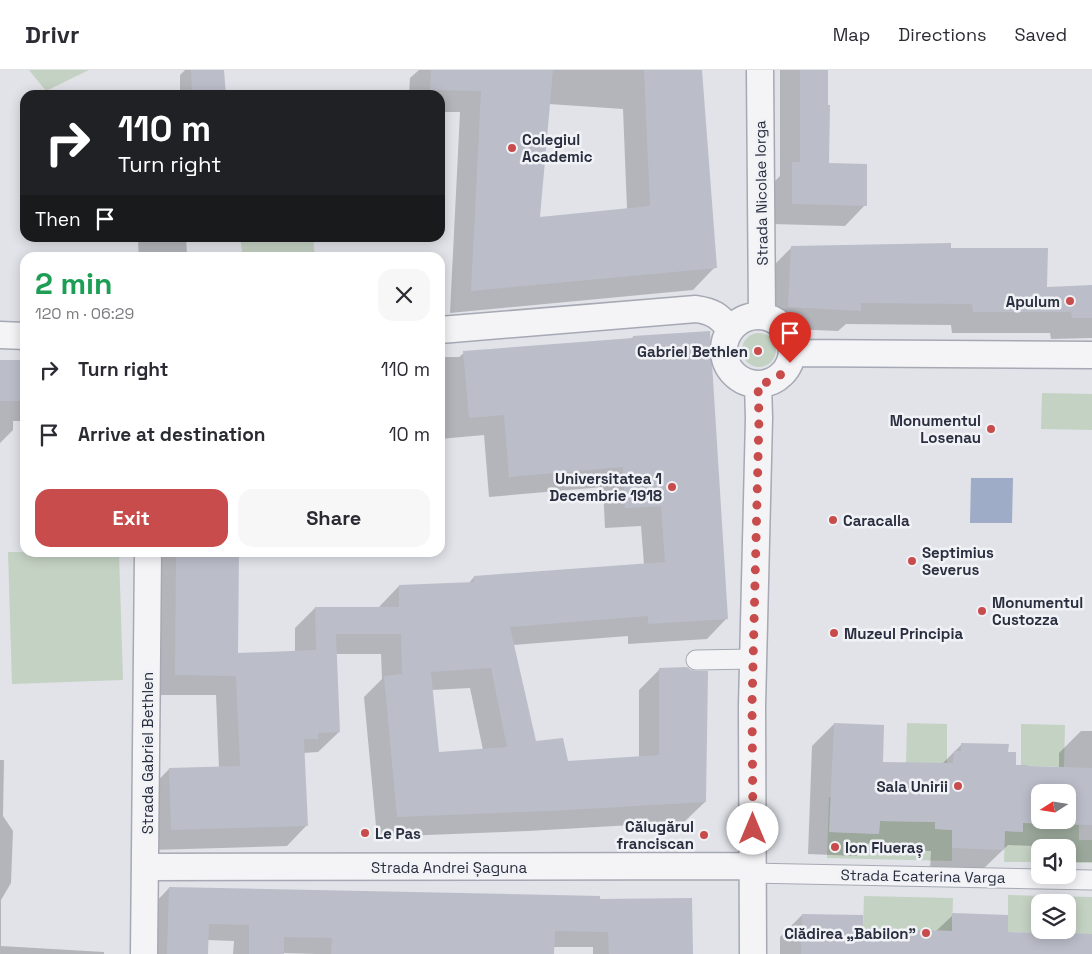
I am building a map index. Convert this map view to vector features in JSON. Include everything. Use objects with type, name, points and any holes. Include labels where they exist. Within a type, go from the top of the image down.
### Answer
[{"type":"street","name":"Strada Nicolae Iorga","points":[[760,70],[762,316]]},
{"type":"street","points":[[445,330],[696,309],[711,312],[731,329]]},
{"type":"street","points":[[750,316],[762,316],[773,319],[781,324],[792,342],[792,353],[790,363],[785,372],[768,382],[758,384],[743,380],[731,370],[724,350],[726,339],[731,329],[740,321],[750,316]]},
{"type":"street","points":[[0,335],[20,336]]},
{"type":"street","points":[[792,353],[1092,354]]},
{"type":"street","points":[[753,954],[753,659],[759,418],[758,384]]},
{"type":"street","name":"Strada Gabriel Bethlen","points":[[144,954],[148,557]]},
{"type":"street","points":[[696,660],[753,659]]},
{"type":"street","name":"Strada Andrei Șaguna","points":[[146,867],[753,870]]},
{"type":"street","name":"Strada Ecaterina Varga","points":[[753,870],[1092,880]]},
{"type":"green space","points":[[29,70],[89,70],[48,90],[45,90]]},
{"type":"green space","points":[[241,242],[313,242],[314,252],[242,252]]},
{"type":"green space","points":[[759,333],[766,334],[771,338],[775,343],[775,357],[771,362],[766,366],[759,367],[752,366],[747,362],[743,357],[742,350],[743,343],[747,338],[752,334]]},
{"type":"green space","points":[[1042,393],[1092,394],[1092,430],[1041,429]]},
{"type":"green space","points":[[8,552],[20,552],[20,557],[119,557],[123,680],[12,684]]},
{"type":"green space","points":[[907,723],[947,724],[947,763],[906,763]]},
{"type":"green space","points":[[1021,724],[1065,725],[1064,767],[1021,765]]},
{"type":"green space","points":[[829,797],[831,797],[830,832],[879,834],[880,821],[935,822],[935,829],[952,830],[952,861],[827,858]]},
{"type":"green space","points":[[1023,823],[1031,823],[1031,829],[1076,829],[1076,825],[1079,825],[1079,840],[1092,840],[1092,863],[1076,863],[1076,839],[1031,839],[1031,862],[1004,862],[1005,831],[1023,832]]},
{"type":"green space","points":[[1008,895],[1031,896],[1031,933],[1008,932]]},
{"type":"green space","points":[[864,896],[953,898],[952,931],[863,928]]},
{"type":"green space","points":[[1076,897],[1092,897],[1092,934],[1076,934]]},
{"type":"water","points":[[971,478],[1013,478],[1012,523],[970,523]]},
{"type":"building","points":[[191,70],[224,70],[226,90],[192,90]]},
{"type":"building","name":"Colegiul Academic","points":[[431,70],[553,70],[540,217],[650,206],[644,70],[702,70],[717,268],[471,291],[481,91],[430,90]]},
{"type":"building","points":[[800,70],[828,70],[828,105],[830,105],[829,163],[867,164],[867,206],[792,204],[792,162],[800,162]]},
{"type":"building","points":[[951,243],[951,248],[1048,248],[1047,287],[1092,285],[1092,318],[1072,318],[1071,312],[973,312],[972,304],[861,303],[861,311],[788,307],[791,246]]},
{"type":"building","points":[[710,331],[728,619],[648,624],[648,616],[510,627],[536,741],[563,738],[568,761],[659,755],[659,668],[687,667],[696,671],[708,671],[706,802],[397,817],[384,676],[402,674],[401,634],[336,634],[340,732],[318,733],[318,739],[304,739],[308,826],[171,830],[169,768],[240,766],[236,676],[175,675],[176,557],[239,557],[238,653],[316,650],[315,607],[399,607],[399,585],[474,582],[474,576],[665,562],[661,506],[625,508],[623,467],[509,477],[504,415],[469,418],[463,351],[633,338],[633,336]],"holes":[[[491,668],[507,747],[439,752],[431,672]]]},
{"type":"building","points":[[0,360],[20,360],[20,401],[0,401]]},
{"type":"building","name":"Sala Unirii","points":[[834,723],[884,725],[883,762],[953,763],[954,751],[961,751],[961,743],[1009,744],[1008,752],[1016,752],[1016,765],[1092,768],[1092,825],[1076,825],[1076,784],[1031,784],[1031,823],[1023,823],[1023,832],[1005,831],[1004,850],[952,848],[952,830],[935,829],[935,822],[880,821],[879,834],[829,832]]},
{"type":"building","points":[[169,887],[600,896],[600,899],[692,898],[693,954],[609,954],[608,932],[555,931],[554,954],[331,954],[332,938],[284,937],[284,954],[249,954],[249,925],[209,924],[208,954],[167,954]]},
{"type":"building","name":"Clădirea „Babilon”","points":[[952,913],[1008,915],[1008,932],[1031,933],[1031,939],[1076,939],[1076,934],[1092,934],[1092,954],[801,954],[802,914],[863,915],[863,928],[952,931]]},
{"type":"place","name":"Colegiul Academic","points":[[512,148]]},
{"type":"place","name":"Apulum","points":[[1070,301]]},
{"type":"place","name":"Gabriel Bethlen","points":[[758,351]]},
{"type":"place","name":"Monumentul Losenau","points":[[991,429]]},
{"type":"place","name":"Universitatea 1 Decembrie 1918","points":[[672,487]]},
{"type":"place","name":"Caracalla","points":[[833,520]]},
{"type":"place","name":"Septimius Severus","points":[[912,561]]},
{"type":"place","name":"Monumentul Custozza","points":[[982,611]]},
{"type":"place","name":"Muzeul Principia","points":[[834,633]]},
{"type":"place","name":"Sala Unirii","points":[[958,786]]},
{"type":"place","name":"Le Pas","points":[[365,833]]},
{"type":"place","name":"Călugărul franciscan","points":[[704,835]]},
{"type":"place","name":"Ion Flueraș","points":[[835,847]]},
{"type":"place","name":"Clădirea „Babilon”","points":[[926,933]]},
{"type":"route","points":[[753,829],[752,706],[759,418],[758,384],[777,378],[785,372],[790,363]]}]
